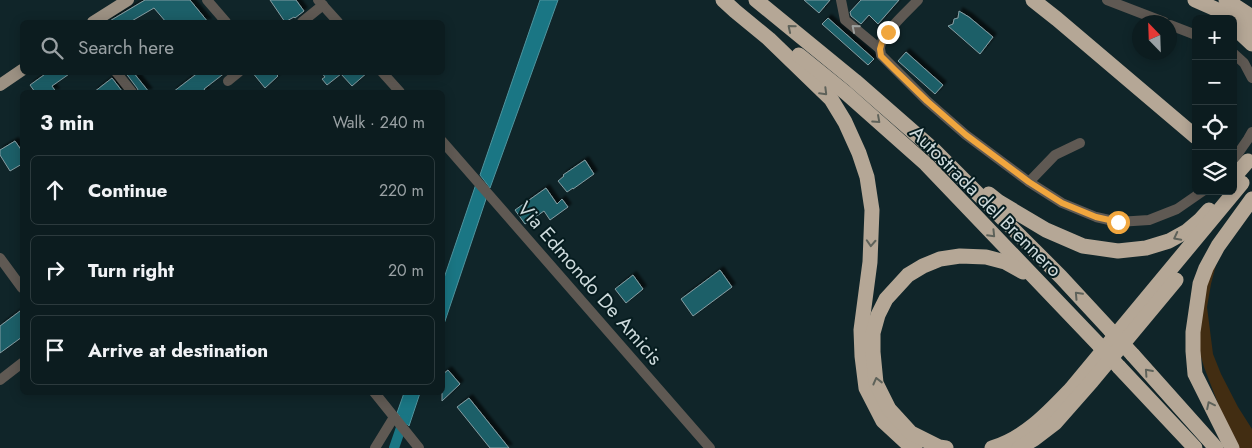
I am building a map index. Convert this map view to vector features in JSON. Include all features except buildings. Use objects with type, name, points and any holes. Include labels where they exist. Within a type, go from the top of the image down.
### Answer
[{"type":"highway","points":[[724,0],[769,39],[832,99],[859,153],[867,177],[872,210],[870,262],[861,330],[866,388],[883,421],[909,445],[916,448]]},
{"type":"highway","name":"Autostrada del Brennero","points":[[731,0],[846,93],[926,164],[1195,448]]},
{"type":"highway","name":"Autostrada del Brennero","points":[[756,0],[855,81],[935,151],[1061,276],[1216,448]]},
{"type":"highway","points":[[1033,0],[1057,18],[1192,134]]},
{"type":"highway","points":[[1048,0],[1192,121]]},
{"type":"highway","points":[[1181,0],[1209,15]]},
{"type":"highway","points":[[1195,0],[1229,15],[1252,31]]},
{"type":"highway","points":[[1226,0],[1252,17]]},
{"type":"highway","points":[[1246,0],[1252,5]]},
{"type":"highway","points":[[1237,30],[1252,44]]},
{"type":"highway","points":[[935,151],[999,202],[1046,230],[1083,246],[1118,251],[1146,248],[1169,241],[1194,226],[1221,195]]},
{"type":"highway","points":[[992,448],[1005,444],[1042,419],[1071,389],[1244,173]]},
{"type":"highway","points":[[1019,448],[1055,423],[1222,224],[1244,173]]},
{"type":"highway","points":[[1232,448],[1195,374],[1193,332],[1200,284],[1218,246],[1244,173]]},
{"type":"highway","points":[[946,448],[911,433],[889,409],[876,383],[873,332],[878,315],[886,299],[908,276],[923,266],[940,259],[960,256],[986,257],[1005,262],[1024,273],[1100,346]]},
{"type":"main road","points":[[96,20],[128,0]]},
{"type":"main road","points":[[0,85],[20,71]]},
{"type":"street","points":[[207,0],[224,20]]},
{"type":"street","points":[[841,0],[845,20],[880,49]]},
{"type":"street","points":[[918,0],[888,32],[882,42],[881,56],[966,135],[1029,182],[1062,203],[1096,217],[1118,222],[1149,220],[1177,209],[1197,195]]},
{"type":"street","points":[[1106,0],[1146,15]]},
{"type":"street","points":[[304,20],[321,3],[336,20]]},
{"type":"street","points":[[1177,28],[1192,33]]},
{"type":"street","points":[[1237,57],[1244,63],[1252,78]]},
{"type":"street","points":[[118,75],[130,90]]},
{"type":"street","points":[[228,81],[235,75]]},
{"type":"street","points":[[385,75],[398,90]]},
{"type":"street","points":[[1244,173],[1248,139],[1252,132]]},
{"type":"street","points":[[1029,182],[1055,155],[1080,143]]},
{"type":"street","name":"Via Edmondo De Amicis","points":[[445,144],[710,448]]},
{"type":"street","points":[[0,258],[20,285]]},
{"type":"street","points":[[0,380],[20,365]]},
{"type":"street","points":[[376,395],[419,448]]},
{"type":"street","points":[[375,448],[394,417]]},
{"type":"shaded area","points":[[1217,261],[1207,307],[1213,354],[1238,407],[1252,429],[1252,448],[1237,448],[1232,440],[1199,350],[1201,295]]},
{"type":"water","points":[[540,0],[558,0],[490,188],[480,175]]},
{"type":"water","points":[[476,184],[487,196],[445,321],[445,275]]},
{"type":"water","points":[[403,395],[419,395],[409,426],[397,413]]},
{"type":"waterway","points":[[394,448],[404,419]]},
{"type":"route","points":[[888,32],[882,42],[881,56],[927,101],[966,135],[1029,182],[1062,203],[1096,217],[1118,222]]}]
